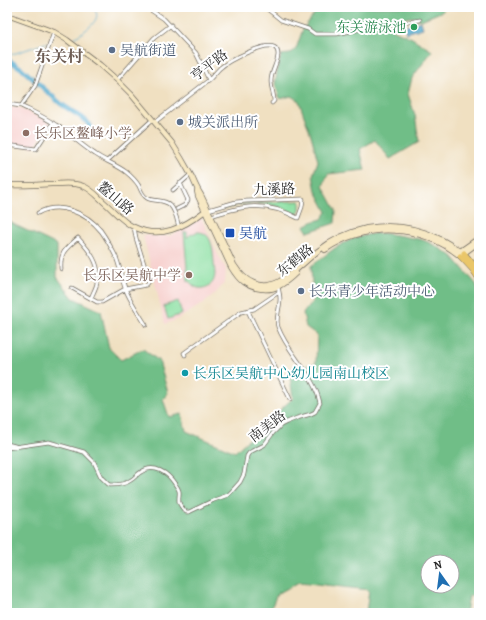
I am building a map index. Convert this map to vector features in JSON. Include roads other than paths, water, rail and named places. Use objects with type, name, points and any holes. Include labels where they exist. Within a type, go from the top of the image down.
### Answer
[{"type":"main road","name":"东鹤路","points":[[7,15],[54,32],[100,65],[131,94],[178,152],[197,189],[198,196],[231,267],[236,275],[248,285],[259,289],[279,289],[316,256],[329,247],[350,236],[368,232],[388,230],[420,235],[441,243],[461,254]]},
{"type":"main road","name":"鳌山路","points":[[7,185],[75,184],[85,186],[92,190],[134,227],[146,231],[163,232],[179,228],[206,211]]},
{"type":"main road","name":"东鹤路","points":[[206,211],[211,216],[238,271],[251,282],[260,285],[278,282],[294,271],[317,251],[349,234],[366,228],[397,226],[420,231],[439,238],[461,254]]},
{"type":"main road","points":[[461,254],[479,238]]},
{"type":"main road","points":[[461,254],[479,242]]},
{"type":"main road","points":[[461,254],[479,271]]},
{"type":"main road","points":[[461,254],[479,279]]},
{"type":"street","points":[[146,7],[151,8],[171,25],[196,52],[209,80]]},
{"type":"street","points":[[265,7],[281,20],[308,29],[315,34],[337,34],[370,27],[420,20]]},
{"type":"street","points":[[117,80],[154,38],[171,25]]},
{"type":"street","points":[[21,106],[36,86],[54,32]]},
{"type":"street","name":"亨平路","points":[[106,160],[153,121],[214,76],[219,69],[242,55],[270,46],[274,47],[278,52],[271,77],[274,98],[272,103]]},
{"type":"street","points":[[7,104],[21,106],[53,123],[96,155],[128,173],[138,185],[142,194],[148,198],[170,205],[174,211],[179,228]]},
{"type":"street","points":[[7,145],[36,149],[53,123]]},
{"type":"street","points":[[173,190],[190,175]]},
{"type":"street","points":[[177,209],[186,205],[188,200],[180,183]]},
{"type":"street","name":"九溪路","points":[[206,211],[236,202],[302,199],[302,207],[298,218],[275,208],[254,206],[236,208],[211,216]]},
{"type":"street","points":[[38,213],[43,210],[54,208],[66,208],[77,212],[92,222],[101,231],[116,256],[125,289],[146,326]]},
{"type":"street","points":[[72,288],[97,302],[102,302],[125,289],[146,286],[149,280],[134,227]]},
{"type":"street","points":[[61,269],[64,251],[78,238],[92,254],[96,263],[98,276],[97,283],[91,298]]},
{"type":"street","points":[[185,355],[184,353],[208,335],[241,312],[254,309],[279,289]]},
{"type":"street","name":"南美路","points":[[7,448],[49,442],[84,452],[94,462],[101,477],[110,485],[131,480],[144,470],[159,470],[169,476],[178,488],[180,492],[180,503],[186,512],[228,495],[240,482],[244,474],[247,456],[252,450],[264,445],[272,433],[281,425],[315,412],[320,403],[311,379],[285,340],[278,326],[277,319],[280,299],[279,289]]},
{"type":"street","points":[[248,311],[290,399]]},
{"type":"street","points":[[7,444],[17,446]]},
{"type":"water","name":"东关游泳池","points":[[421,21],[423,28],[406,33],[404,26]]},
{"type":"waterway","points":[[74,38],[85,31],[96,20],[96,12],[92,7]]},
{"type":"waterway","points":[[7,56],[46,43]]},
{"type":"waterway","points":[[7,59],[21,68],[61,104],[87,122],[95,134]]},
{"type":"place","name":"东关游泳池","points":[[414,27]]},
{"type":"place","name":"吴航街道","points":[[112,50]]},
{"type":"place","name":"城关派出所","points":[[180,122]]},
{"type":"place","name":"长乐区鳌峰小学","points":[[26,133]]},
{"type":"place","name":"吴航","points":[[230,233]]},
{"type":"place","name":"长乐区吴航中学","points":[[189,275]]},
{"type":"place","name":"长乐青少年活动中心","points":[[301,291]]},
{"type":"place","name":"长乐区吴航中心幼儿园南山校区","points":[[185,373]]},
{"type":"district","name":"东关村","points":[[59,56]]}]
